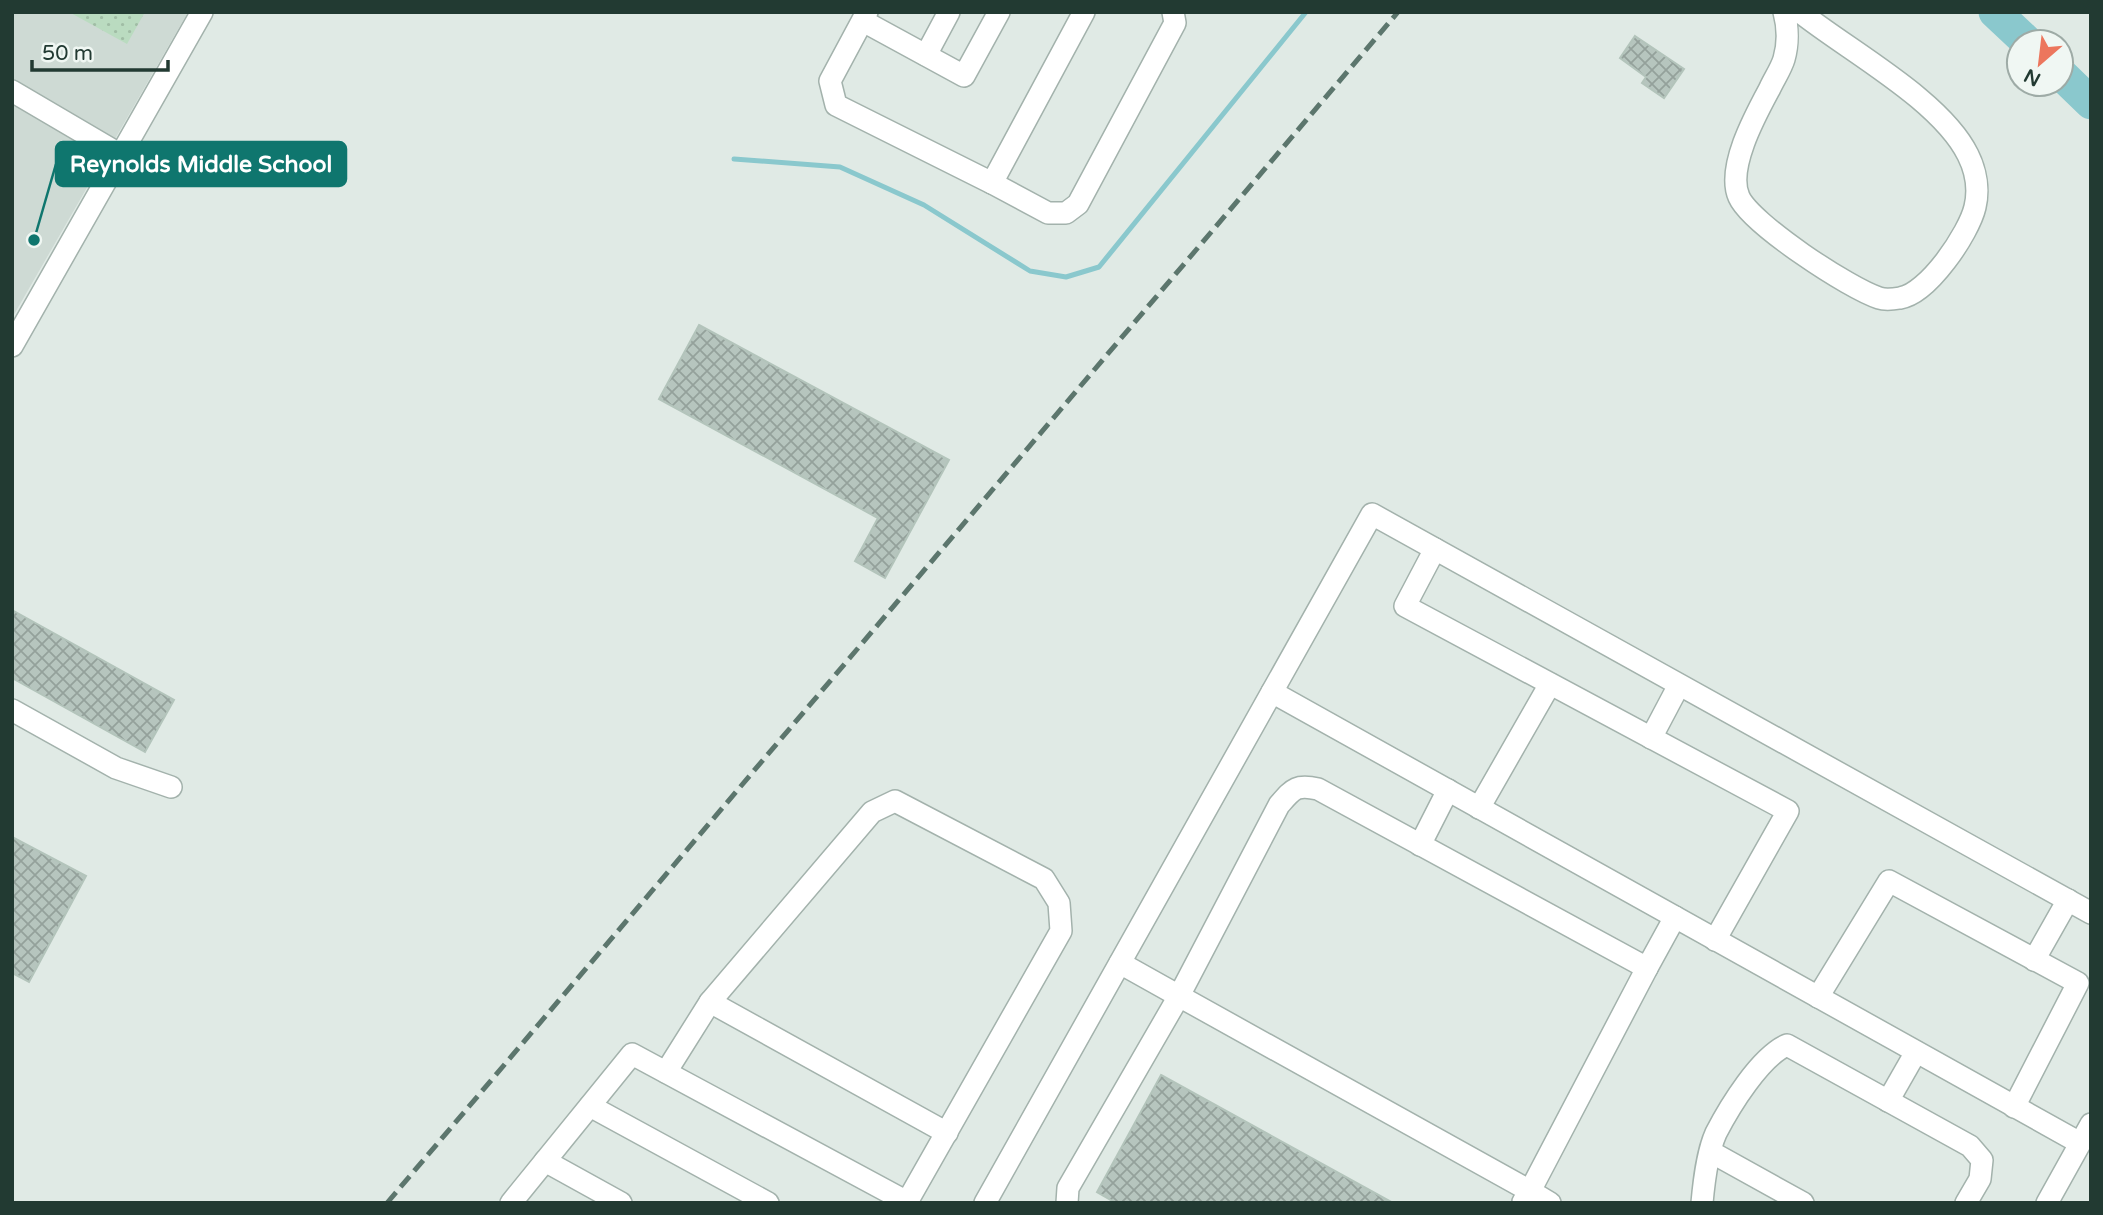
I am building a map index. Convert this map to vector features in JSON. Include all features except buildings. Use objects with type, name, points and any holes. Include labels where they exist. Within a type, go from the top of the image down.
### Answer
[{"type":"street","points":[[12,346],[202,12]]},
{"type":"street","points":[[926,55],[949,12]]},
{"type":"street","points":[[999,12],[964,76],[865,17],[830,81],[836,105],[1048,213],[1066,213],[1078,204],[1175,23],[1173,12]]},
{"type":"street","points":[[992,183],[1084,12]]},
{"type":"street","points":[[1784,12],[1788,26],[1784,60],[1758,110],[1742,150],[1734,178],[1739,198],[1760,223],[1848,283],[1881,299],[1904,298],[1922,287],[1946,260],[1965,231],[1975,207],[1977,178],[1968,154],[1943,120],[1889,76],[1800,12]]},
{"type":"street","points":[[12,91],[121,155]]},
{"type":"street","points":[[985,1203],[1372,514],[2091,913]]},
{"type":"street","points":[[1435,549],[1405,606],[1788,811],[1715,940]]},
{"type":"street","points":[[1479,808],[1550,684]]},
{"type":"street","points":[[1651,738],[1679,685]]},
{"type":"street","points":[[1272,692],[2080,1143]]},
{"type":"street","points":[[12,710],[116,768],[171,787]]},
{"type":"street","points":[[1067,1203],[1068,1188],[1178,996],[1279,805],[1290,792],[1302,786],[1318,789],[1647,968]]},
{"type":"street","points":[[1420,845],[1448,790]]},
{"type":"street","points":[[511,1203],[632,1054],[908,1202],[1061,931],[1059,903],[1044,879],[895,800],[872,812],[710,1002],[666,1072]]},
{"type":"street","points":[[1818,997],[1889,881],[2078,983],[2014,1107]]},
{"type":"street","points":[[2034,960],[2068,900]]},
{"type":"street","points":[[1527,1197],[1675,917]]},
{"type":"street","points":[[1120,963],[1527,1197],[1550,1203]]},
{"type":"street","points":[[710,1002],[947,1133]]},
{"type":"street","points":[[1702,1203],[1703,1182],[1715,1135],[1759,1065],[1787,1045],[1970,1146],[1982,1160],[1980,1179],[1966,1203]]},
{"type":"street","points":[[1888,1101],[1916,1052]]},
{"type":"street","points":[[590,1106],[768,1203]]},
{"type":"street","points":[[2047,1203],[2091,1124]]},
{"type":"street","points":[[1711,1152],[1803,1203]]},
{"type":"street","points":[[545,1161],[621,1203]]},
{"type":"shaded area","points":[[12,12],[188,12],[12,318]]},
{"type":"green space","points":[[69,12],[145,12],[127,44]]},
{"type":"waterway","points":[[734,159],[840,167],[924,205],[1030,271],[1066,277],[1099,267],[1306,12]]},
{"type":"waterway","points":[[1995,12],[2012,28]]},
{"type":"waterway","points":[[2075,88],[2091,103]]},
{"type":"railway","points":[[387,1203],[1398,12]]},
{"type":"place","name":"Reynolds Middle School","points":[[34,240]]}]
